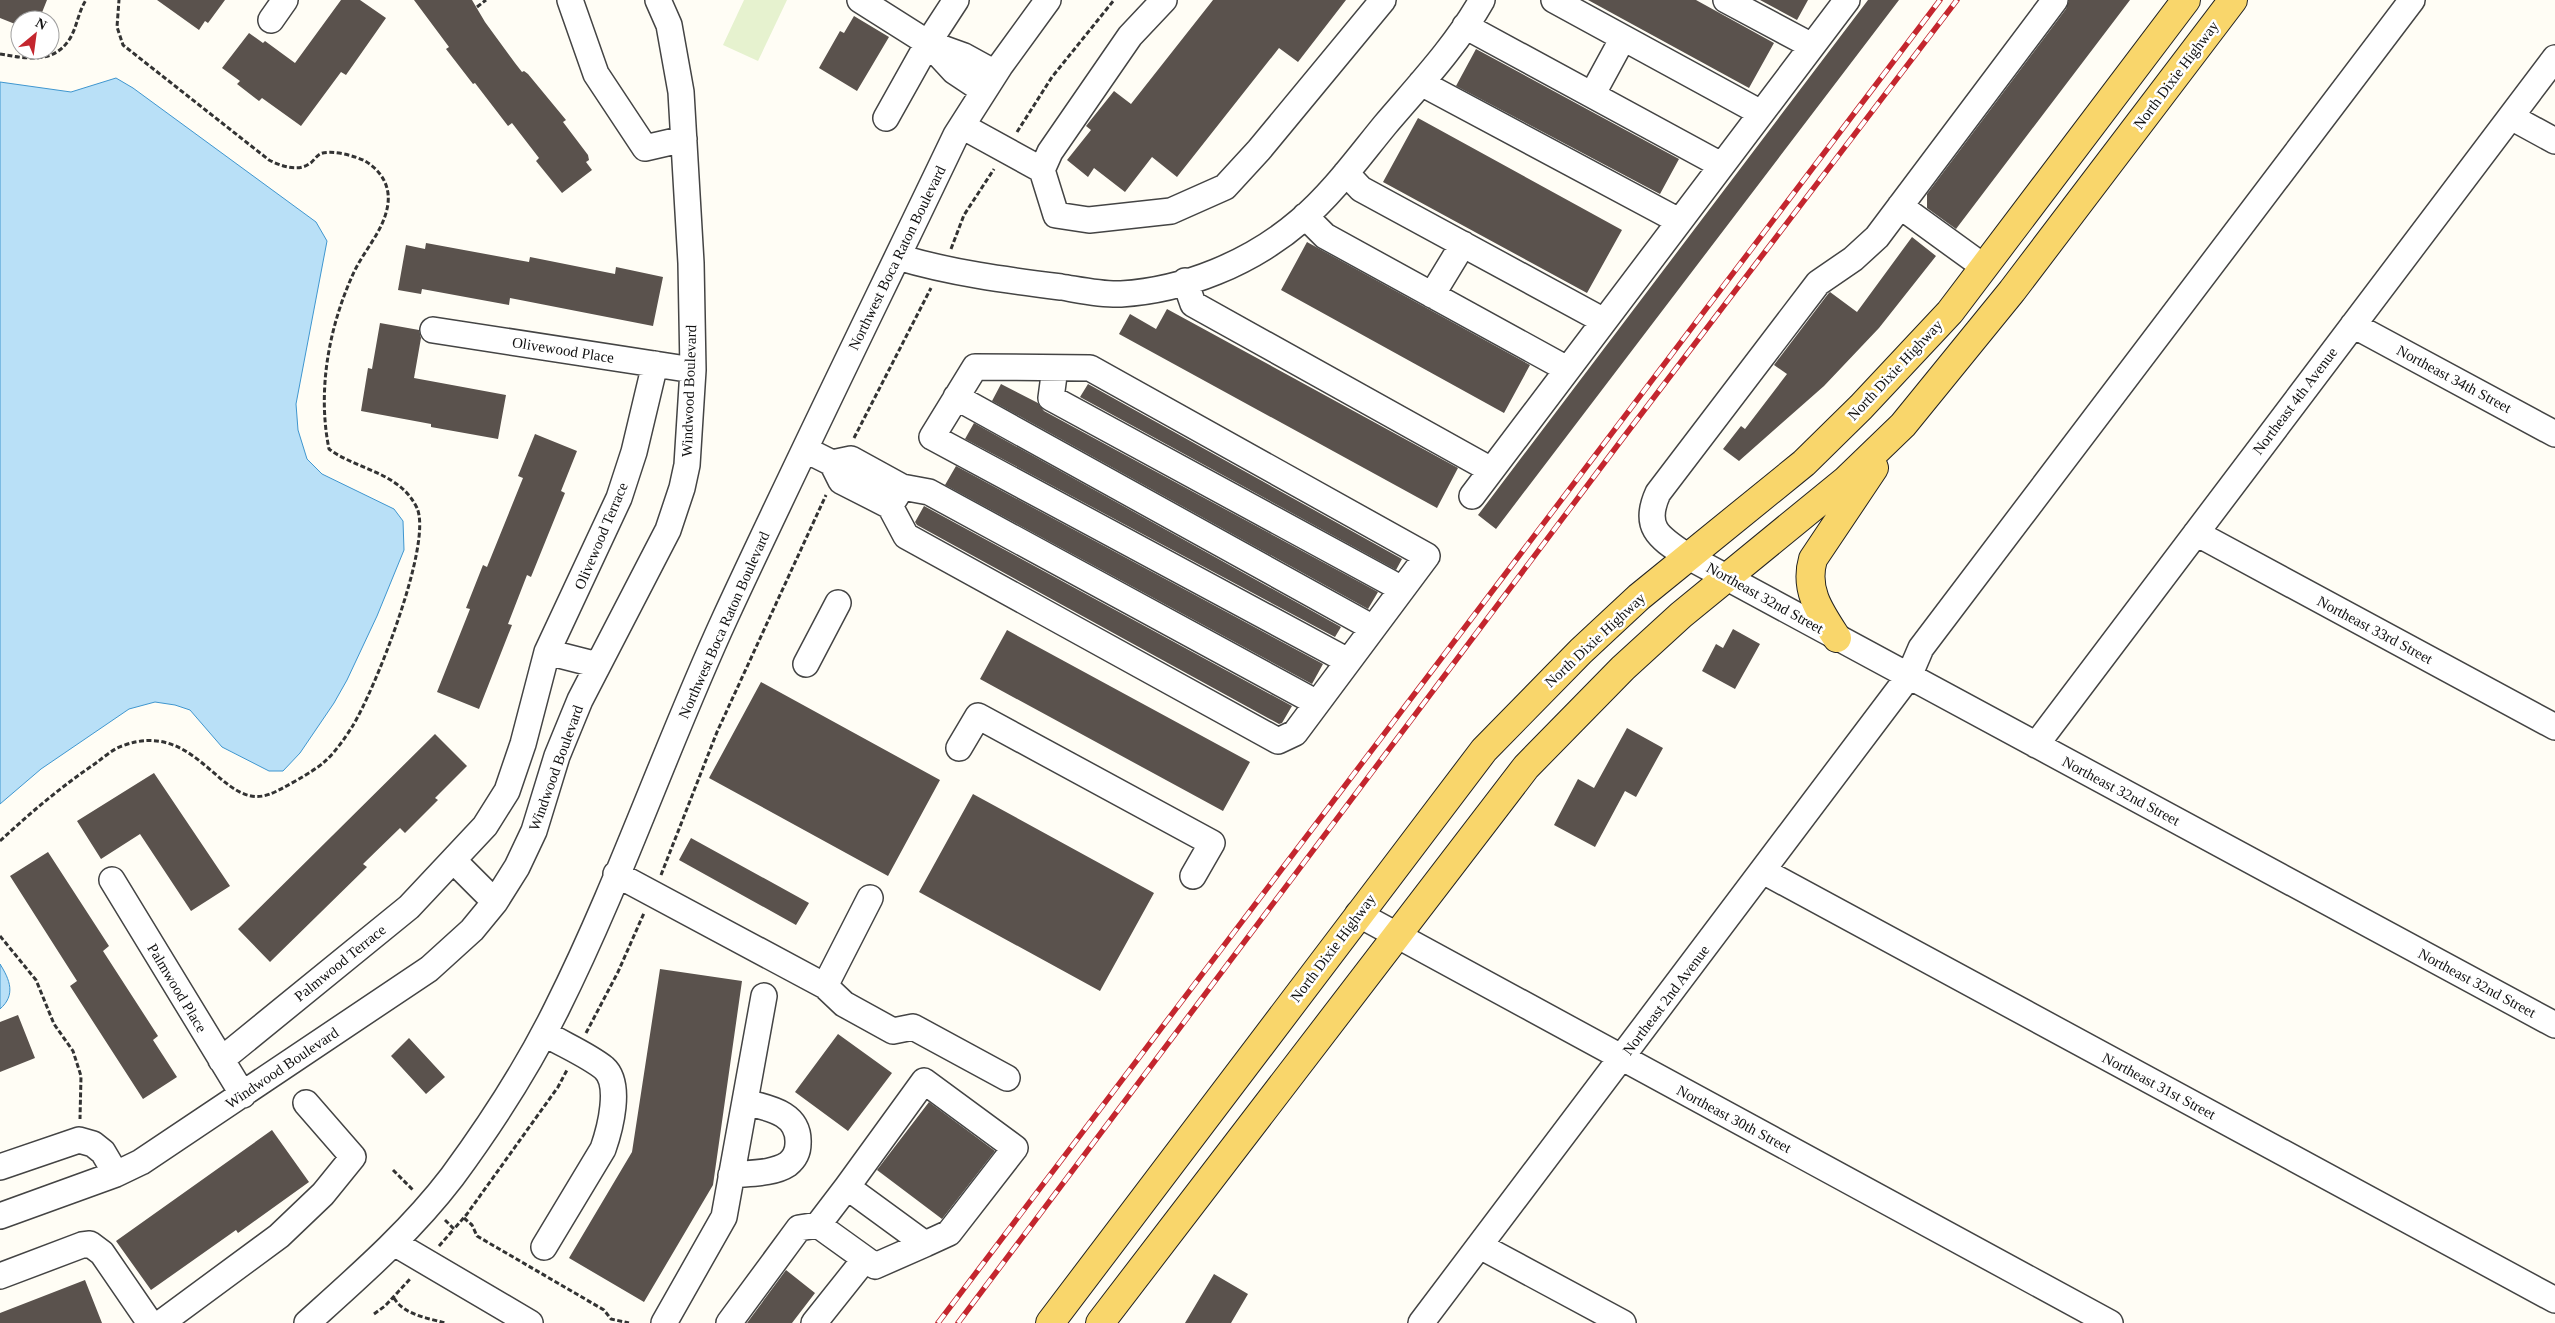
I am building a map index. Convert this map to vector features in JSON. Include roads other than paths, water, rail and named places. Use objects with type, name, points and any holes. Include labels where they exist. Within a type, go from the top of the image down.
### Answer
[{"type":"main road","name":"North Dixie Highway","points":[[1050,1323],[1484,750],[1581,651],[1687,556],[1804,462],[1861,408],[1950,312],[2186,0]]},
{"type":"main road","name":"North Dixie Highway","points":[[1100,1323],[1526,767],[1623,668],[1725,577],[1846,480],[1903,425],[2012,291],[2233,0]]},
{"type":"main road","points":[[1837,638],[1818,609],[1810,587],[1810,572],[1813,558],[1903,425]]},
{"type":"street","points":[[570,0],[596,74],[645,148],[684,140]]},
{"type":"street","name":"Windwood Boulevard","points":[[0,1216],[116,1174],[141,1162],[243,1095],[429,969],[458,944],[495,902],[517,867],[534,831],[557,756],[598,665],[668,530],[676,509],[687,465],[693,370],[684,140],[681,92],[669,25],[658,0]]},
{"type":"street","points":[[860,0],[928,43],[954,71],[989,82]]},
{"type":"street","points":[[886,118],[928,43],[956,0]]},
{"type":"street","name":"Northwest Boca Raton Boulevard","points":[[307,1323],[394,1243],[450,1179],[493,1119],[544,1033],[557,1009],[725,619],[898,257],[962,126],[989,82],[1048,0]]},
{"type":"street","points":[[1164,0],[1130,36],[1050,152],[1042,170],[1056,215],[1089,220],[1171,211],[1225,187],[1259,150],[1383,0]]},
{"type":"street","points":[[898,257],[941,269],[1118,294],[1147,292],[1224,268],[1261,250],[1305,216],[1346,172],[1421,82],[1465,26],[1482,0]]},
{"type":"street","points":[[1554,0],[1761,113]]},
{"type":"street","points":[[1726,0],[1812,46]]},
{"type":"street","points":[[1472,496],[1847,0]]},
{"type":"street","name":"Northeast 32nd Street","points":[[2055,0],[1877,238],[1853,259],[1818,283],[1658,494],[1653,505],[1652,522],[1665,541],[1687,556],[2555,1025]]},
{"type":"street","name":"Northeast 2nd Avenue","points":[[1421,1323],[1763,872],[1908,676],[1922,648],[2412,0]]},
{"type":"street","points":[[1465,26],[1721,165]]},
{"type":"street","points":[[1592,95],[1623,38]]},
{"type":"street","name":"Northeast 4th Avenue","points":[[2036,745],[2555,58]]},
{"type":"street","points":[[1421,82],[1679,221]]},
{"type":"street","points":[[2511,117],[2555,141]]},
{"type":"street","points":[[962,126],[1042,170]]},
{"type":"street","points":[[1346,172],[1361,189],[1604,321]]},
{"type":"street","points":[[1900,206],[1984,267]]},
{"type":"street","points":[[1305,216],[1325,236],[1567,369]]},
{"type":"street","points":[[1432,295],[1463,244]]},
{"type":"street","points":[[1185,281],[1193,304],[1491,470]]},
{"type":"street","name":"Northeast 34th Street","points":[[2353,325],[2555,434]]},
{"type":"street","name":"Olivewood Place","points":[[433,330],[693,370]]},
{"type":"street","name":"Olivewood Terrace","points":[[547,652],[619,498],[634,452],[655,364]]},
{"type":"street","points":[[896,496],[906,536],[1278,741],[1295,733],[1427,556],[1090,368],[975,367],[932,437],[1348,661]]},
{"type":"street","points":[[1055,368],[1051,398],[1402,590]]},
{"type":"street","points":[[956,397],[1373,628]]},
{"type":"street","points":[[806,450],[838,465],[841,481],[896,496],[929,492],[1317,703]]},
{"type":"street","name":"Northeast 33rd Street","points":[[2196,533],[2555,727]]},
{"type":"street","points":[[806,664],[838,603]]},
{"type":"street","points":[[547,652],[598,665]]},
{"type":"street","name":"Palmwood Terrace","points":[[221,1060],[409,907],[485,826],[507,791],[523,744],[547,652]]},
{"type":"street","points":[[959,748],[978,716],[1203,838],[1212,843],[1193,876]]},
{"type":"street","points":[[454,861],[495,902]]},
{"type":"street","name":"Northeast 31st Street","points":[[1763,872],[2555,1300]]},
{"type":"street","points":[[616,874],[825,986],[844,1004],[893,1031],[913,1027],[1007,1078]]},
{"type":"street","name":"Palmwood Place","points":[[112,880],[243,1095]]},
{"type":"street","points":[[825,986],[870,898]]},
{"type":"street","name":"Northeast 30th Street","points":[[1358,914],[2110,1323]]},
{"type":"street","points":[[664,1323],[724,1217],[764,996]]},
{"type":"street","points":[[544,1033],[604,1068],[611,1081],[614,1098],[608,1135],[603,1149],[544,1247]]},
{"type":"street","points":[[729,1323],[798,1228],[818,1224],[924,1081],[1015,1148],[949,1233],[875,1266],[818,1224]]},
{"type":"street","points":[[731,1175],[774,1170],[788,1164],[798,1152],[799,1134],[792,1120],[777,1110],[745,1102]]},
{"type":"street","points":[[161,1323],[279,1236],[323,1194],[352,1157],[306,1103]]},
{"type":"street","points":[[0,1167],[79,1140],[93,1144],[103,1152],[116,1174]]},
{"type":"street","points":[[847,1187],[925,1244]]},
{"type":"street","points":[[394,1243],[530,1323]]},
{"type":"street","points":[[0,1276],[82,1245],[90,1244],[102,1253],[150,1323]]},
{"type":"street","points":[[1480,1246],[1623,1323]]},
{"type":"street","points":[[814,1323],[865,1259]]},
{"type":"water","points":[[116,78],[133,88],[316,222],[327,241],[296,404],[298,430],[307,459],[322,474],[394,509],[403,521],[404,550],[377,616],[347,680],[334,703],[300,753],[283,771],[269,771],[222,747],[190,710],[175,705],[155,702],[129,709],[41,769],[0,804],[0,82],[71,92]]},
{"type":"water","points":[[0,964],[9,982],[10,993],[5,1004],[0,1009]]},
{"type":"railway","points":[[938,1323],[1940,0]]},
{"type":"railway","points":[[958,1323],[1623,438],[1957,0]]}]
